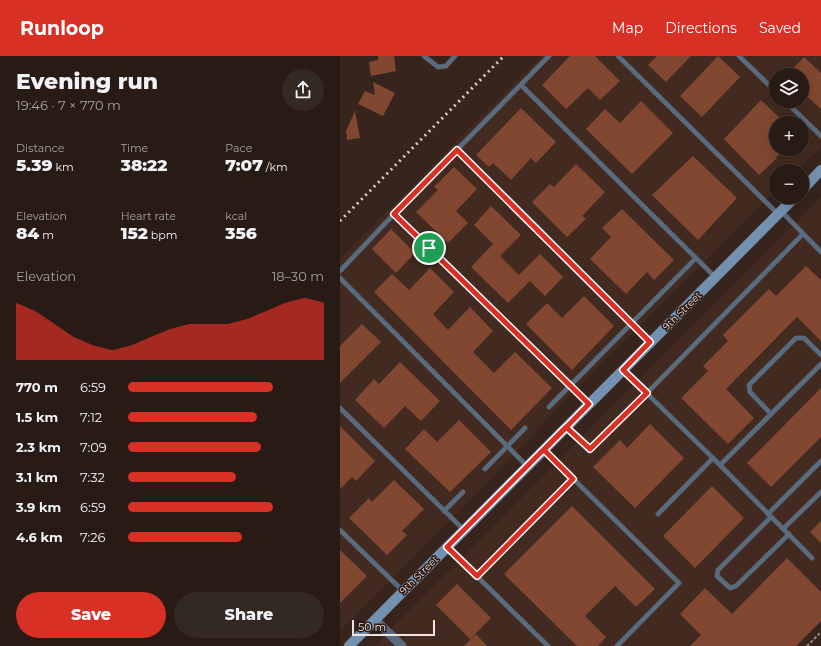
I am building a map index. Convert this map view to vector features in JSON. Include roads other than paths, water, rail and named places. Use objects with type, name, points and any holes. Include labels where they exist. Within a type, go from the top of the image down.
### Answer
[{"type":"street","points":[[809,183],[821,170]]},
{"type":"street","name":"9th Street","points":[[349,646],[788,204]]},
{"type":"street","points":[[374,620],[402,646]]},
{"type":"lane","points":[[424,56],[438,67],[446,66],[455,56]]},
{"type":"lane","points":[[340,271],[549,56]]},
{"type":"lane","points":[[618,56],[821,252]]},
{"type":"lane","points":[[739,56],[769,85]]},
{"type":"lane","points":[[521,85],[715,277]]},
{"type":"lane","points":[[792,108],[821,136]]},
{"type":"lane","points":[[457,150],[650,342]]},
{"type":"lane","points":[[394,214],[589,404]]},
{"type":"lane","points":[[566,427],[590,449],[803,234]]},
{"type":"lane","points":[[549,408],[696,258]]},
{"type":"lane","points":[[340,278],[527,466]]},
{"type":"lane","points":[[772,414],[750,392],[749,385],[796,338],[804,338],[821,355]]},
{"type":"lane","points":[[720,465],[821,364]]},
{"type":"lane","points":[[623,370],[812,558]]},
{"type":"lane","points":[[340,408],[464,530]]},
{"type":"lane","points":[[485,469],[526,428]]},
{"type":"lane","points":[[544,450],[679,583],[617,646]]},
{"type":"lane","points":[[658,514],[713,458]]},
{"type":"lane","points":[[788,534],[736,586],[730,588],[718,576],[718,570],[821,461]]},
{"type":"lane","points":[[477,576],[573,479]]},
{"type":"lane","points":[[444,510],[464,492]]},
{"type":"lane","points":[[783,529],[821,492]]},
{"type":"lane","points":[[340,530],[403,591]]},
{"type":"lane","points":[[447,547],[548,646]]},
{"type":"railway","points":[[340,221],[504,56]]}]
